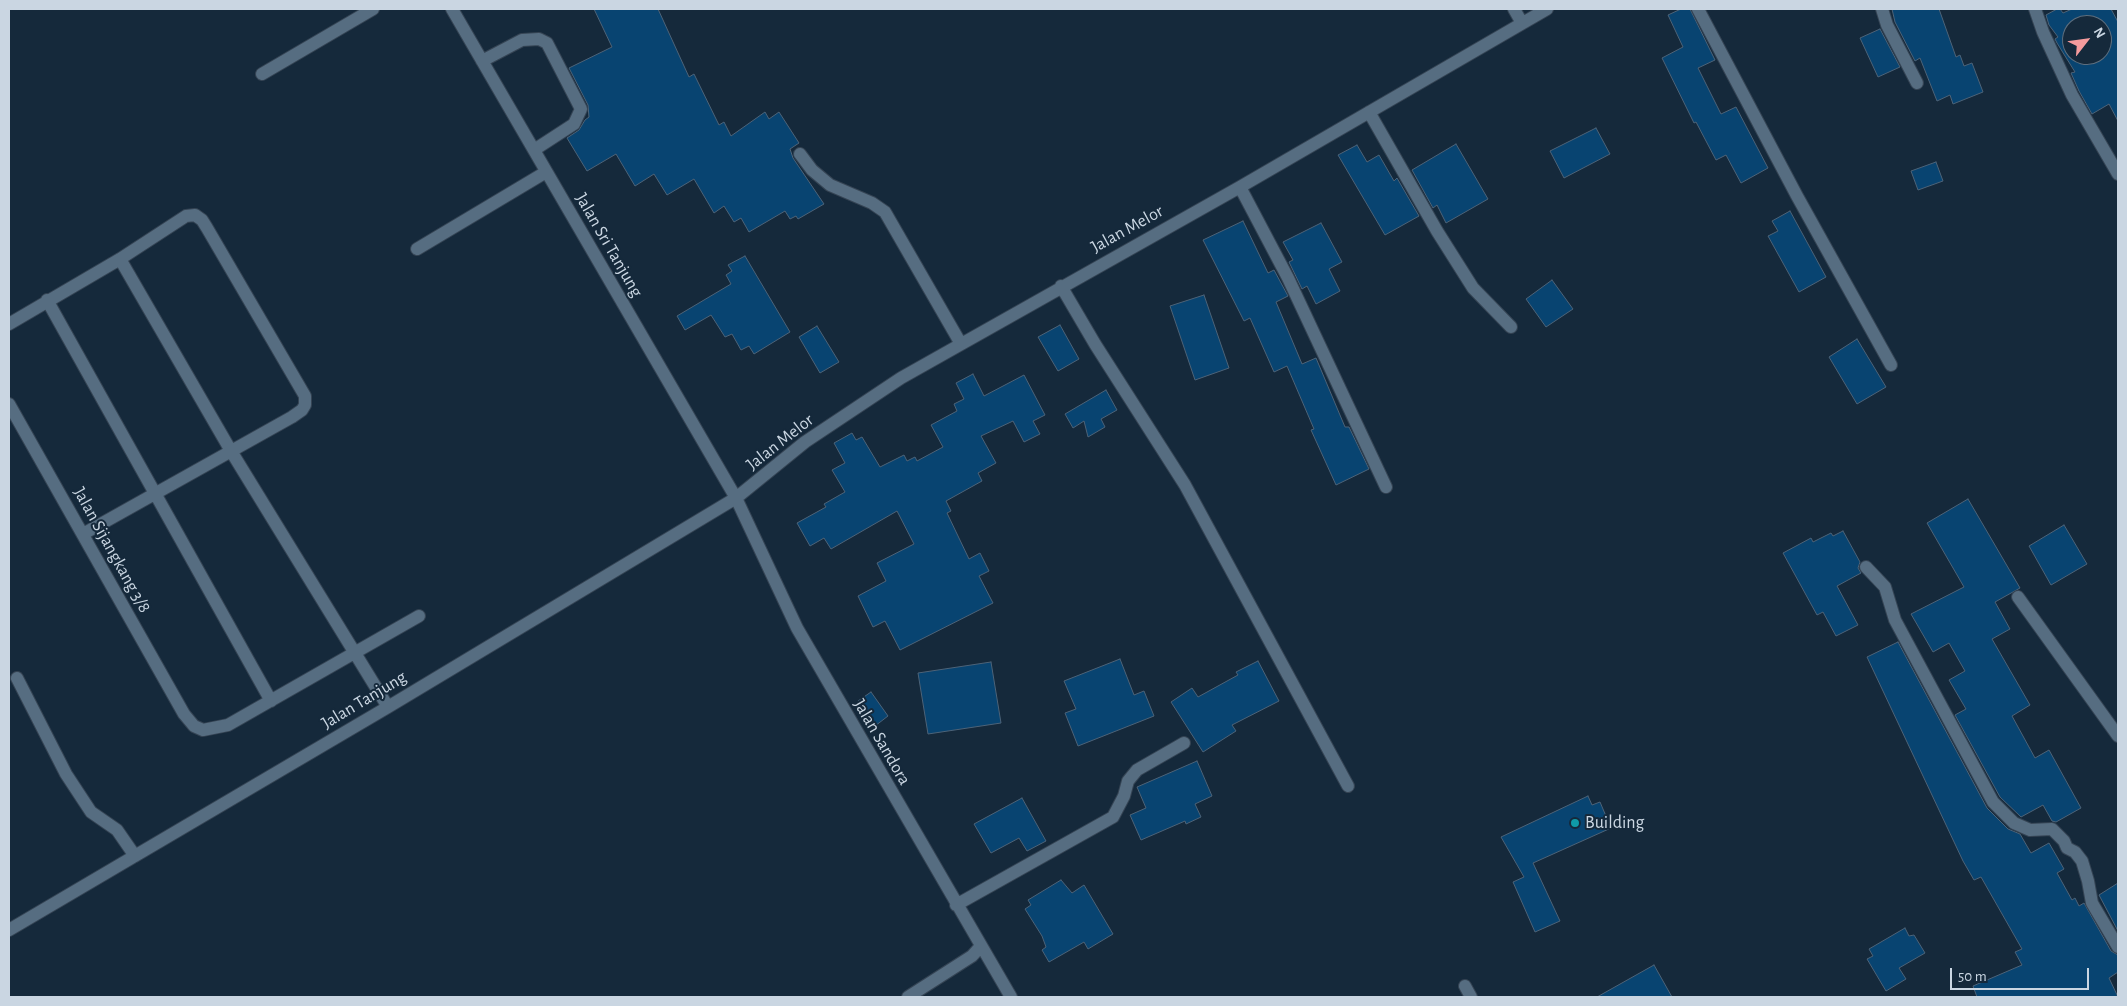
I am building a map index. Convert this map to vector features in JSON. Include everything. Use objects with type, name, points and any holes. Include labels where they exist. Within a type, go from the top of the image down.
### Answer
[{"type":"street","points":[[262,74],[373,9]]},
{"type":"street","name":"Jalan Sri Tanjung","points":[[452,9],[736,498]]},
{"type":"street","points":[[1514,9],[1522,23]]},
{"type":"street","name":"Jalan Melor","points":[[736,498],[805,442],[849,412],[961,344],[1061,286],[1240,187],[1547,9]]},
{"type":"street","points":[[1698,9],[1797,196],[1891,366]]},
{"type":"street","points":[[1882,9],[1887,24],[1917,83]]},
{"type":"street","points":[[2034,9],[2042,32],[2072,95],[2118,174]]},
{"type":"street","points":[[482,61],[522,40],[539,39],[547,44],[580,109],[574,124],[534,150]]},
{"type":"street","points":[[1369,112],[1437,231],[1473,288],[1511,327]]},
{"type":"street","points":[[800,154],[812,170],[830,185],[872,203],[885,212],[961,344]]},
{"type":"street","points":[[417,249],[546,172]]},
{"type":"street","points":[[1240,187],[1288,278],[1386,487]]},
{"type":"street","points":[[9,324],[47,300],[120,259],[186,216],[195,215],[202,220],[302,388],[304,405],[302,410],[83,534]]},
{"type":"street","points":[[120,259],[231,451],[385,702]]},
{"type":"street","points":[[1061,286],[1095,344],[1185,485],[1348,786]]},
{"type":"street","points":[[47,300],[271,701],[420,616]]},
{"type":"street","name":"Jalan Sijangkang 3/8","points":[[9,404],[184,714],[194,726],[203,730],[213,730],[271,701]]},
{"type":"street","name":"Jalan Tanjung","points":[[9,930],[135,856],[385,702],[736,498]]},
{"type":"street","name":"Jalan Sandora","points":[[736,498],[797,628],[1011,997]]},
{"type":"street","points":[[1866,567],[1885,587],[1896,620],[1993,802],[2014,823],[2030,830],[2052,829],[2064,841],[2067,848],[2075,852],[2082,861],[2092,902],[2118,947]]},
{"type":"street","points":[[2018,597],[2118,736]]},
{"type":"street","points":[[17,678],[66,774],[91,812],[117,830],[135,856]]},
{"type":"street","points":[[956,905],[1113,818],[1124,796],[1128,781],[1136,770],[1184,743]]},
{"type":"street","points":[[908,997],[972,956],[981,946]]},
{"type":"building","points":[[594,9],[658,9],[689,77],[694,74],[719,125],[724,122],[731,136],[765,112],[769,119],[779,112],[799,143],[790,149],[793,158],[824,204],[798,219],[796,216],[790,219],[785,211],[749,232],[741,218],[734,222],[724,206],[714,213],[694,179],[667,195],[654,174],[635,186],[616,154],[587,171],[567,138],[579,130],[589,117],[588,105],[569,68],[612,47]]},
{"type":"building","points":[[1681,9],[1690,9],[1715,60],[1698,68],[1721,114],[1736,107],[1768,168],[1741,183],[1726,155],[1716,160],[1696,122],[1694,123],[1662,58],[1683,47],[1668,15]]},
{"type":"building","points":[[1892,9],[1939,9],[1956,57],[1960,55],[1964,66],[1972,63],[1983,92],[1953,104],[1950,95],[1937,101],[1920,58],[1915,61],[1895,22]]},
{"type":"building","points":[[2057,9],[2060,9],[2063,13],[2072,9],[2111,9],[2118,22],[2118,121],[2109,104],[2092,114],[2071,73],[2075,72],[2071,65],[2112,65],[2112,15],[2062,15],[2062,51],[2055,39],[2058,37],[2049,25],[2046,15]]},
{"type":"building","points":[[1880,29],[1900,67],[1878,77],[1860,38]]},
{"type":"building","points":[[1596,128],[1610,154],[1564,178],[1550,151]]},
{"type":"building","points":[[1456,144],[1488,199],[1446,223],[1437,205],[1433,208],[1412,170]]},
{"type":"building","points":[[1357,145],[1367,162],[1379,155],[1394,181],[1397,178],[1419,216],[1385,235],[1338,155]]},
{"type":"building","points":[[1936,162],[1943,181],[1918,190],[1911,171]]},
{"type":"building","points":[[1790,211],[1826,277],[1799,292],[1768,236],[1778,231],[1772,221]]},
{"type":"building","points":[[1243,221],[1268,273],[1274,270],[1288,296],[1276,302],[1302,364],[1316,358],[1345,427],[1349,427],[1369,469],[1336,485],[1311,430],[1314,429],[1287,366],[1274,372],[1250,318],[1244,321],[1203,240]]},
{"type":"building","points":[[1321,223],[1342,262],[1329,269],[1340,291],[1316,304],[1307,286],[1302,289],[1289,262],[1293,260],[1283,242]]},
{"type":"building","points":[[745,256],[790,332],[754,354],[749,346],[741,350],[732,334],[725,337],[711,315],[685,330],[677,316],[731,284],[726,275],[732,271],[728,265]]},
{"type":"building","points":[[1552,280],[1573,309],[1546,327],[1526,299]]},
{"type":"building","points":[[1204,295],[1229,368],[1195,380],[1170,306]]},
{"type":"building","points":[[1060,325],[1079,359],[1058,371],[1038,337]]},
{"type":"building","points":[[817,326],[839,362],[820,373],[799,337]]},
{"type":"building","points":[[1857,339],[1886,387],[1857,404],[1829,357]]},
{"type":"building","points":[[973,374],[984,396],[1024,375],[1045,415],[1033,421],[1040,434],[1024,442],[1013,421],[981,436],[996,463],[978,473],[982,481],[946,501],[951,511],[947,513],[969,559],[980,553],[989,571],[979,576],[993,603],[900,650],[885,621],[873,627],[858,596],[886,581],[877,563],[914,544],[897,511],[831,549],[824,538],[810,546],[797,523],[826,507],[824,504],[845,492],[832,470],[845,463],[834,443],[852,433],[856,440],[862,437],[880,467],[904,455],[907,461],[915,457],[917,461],[943,447],[931,425],[957,411],[954,404],[964,399],[956,383]]},
{"type":"building","points":[[1106,390],[1117,410],[1101,419],[1105,427],[1088,437],[1084,421],[1073,428],[1065,414]]},
{"type":"building","points":[[1968,499],[2020,588],[1995,602],[2010,629],[1992,639],[2030,705],[2012,716],[2035,758],[2049,750],[2081,808],[2056,822],[2052,821],[2043,805],[2021,817],[2000,797],[1955,715],[1966,709],[1949,680],[1965,671],[1949,643],[1933,652],[1911,614],[1964,587],[1927,523]]},
{"type":"building","points":[[2064,525],[2087,564],[2051,585],[2029,546]]},
{"type":"building","points":[[1843,531],[1860,562],[1858,568],[1861,573],[1837,586],[1858,625],[1836,636],[1823,612],[1817,615],[1783,553],[1811,538],[1813,542],[1831,533],[1833,536]]},
{"type":"building","points":[[1898,642],[1987,808],[2008,829],[2020,834],[2031,853],[2049,843],[2064,869],[2057,873],[2072,900],[2075,898],[2079,906],[2084,903],[2111,951],[2118,955],[2118,972],[2109,978],[2118,997],[1977,997],[1973,986],[2022,965],[2015,952],[2022,949],[1981,877],[1974,880],[1963,861],[1867,657]]},
{"type":"building","points":[[1120,659],[1134,695],[1144,691],[1154,716],[1078,746],[1065,713],[1076,709],[1064,681]]},
{"type":"building","points":[[1258,661],[1279,701],[1232,725],[1236,731],[1203,752],[1171,702],[1192,688],[1198,697],[1238,675],[1236,672]]},
{"type":"building","points":[[991,662],[1001,723],[928,734],[918,673]]},
{"type":"building","points":[[871,692],[888,716],[875,726],[858,701]]},
{"type":"building","points":[[1197,761],[1212,796],[1195,804],[1201,817],[1186,824],[1185,821],[1141,840],[1130,815],[1146,808],[1137,787]]},
{"type":"building","points":[[1588,796],[1592,805],[1600,802],[1611,828],[1533,863],[1560,921],[1535,932],[1513,882],[1524,877],[1501,837]]},
{"type":"building","points":[[1022,798],[1046,841],[1027,851],[1019,838],[991,853],[974,824]]},
{"type":"building","points":[[1061,880],[1072,893],[1084,885],[1113,934],[1088,949],[1084,942],[1049,962],[1042,950],[1046,947],[1042,936],[1025,909],[1031,905],[1028,900]]},
{"type":"building","points":[[2118,883],[2118,931],[2099,895]]},
{"type":"building","points":[[1905,928],[1909,936],[1914,935],[1925,953],[1899,968],[1906,979],[1886,991],[1867,959],[1873,956],[1869,949]]},
{"type":"building","points":[[1654,965],[1672,997],[1597,997]]},
{"type":"place","name":"Building","points":[[1575,823]]}]
